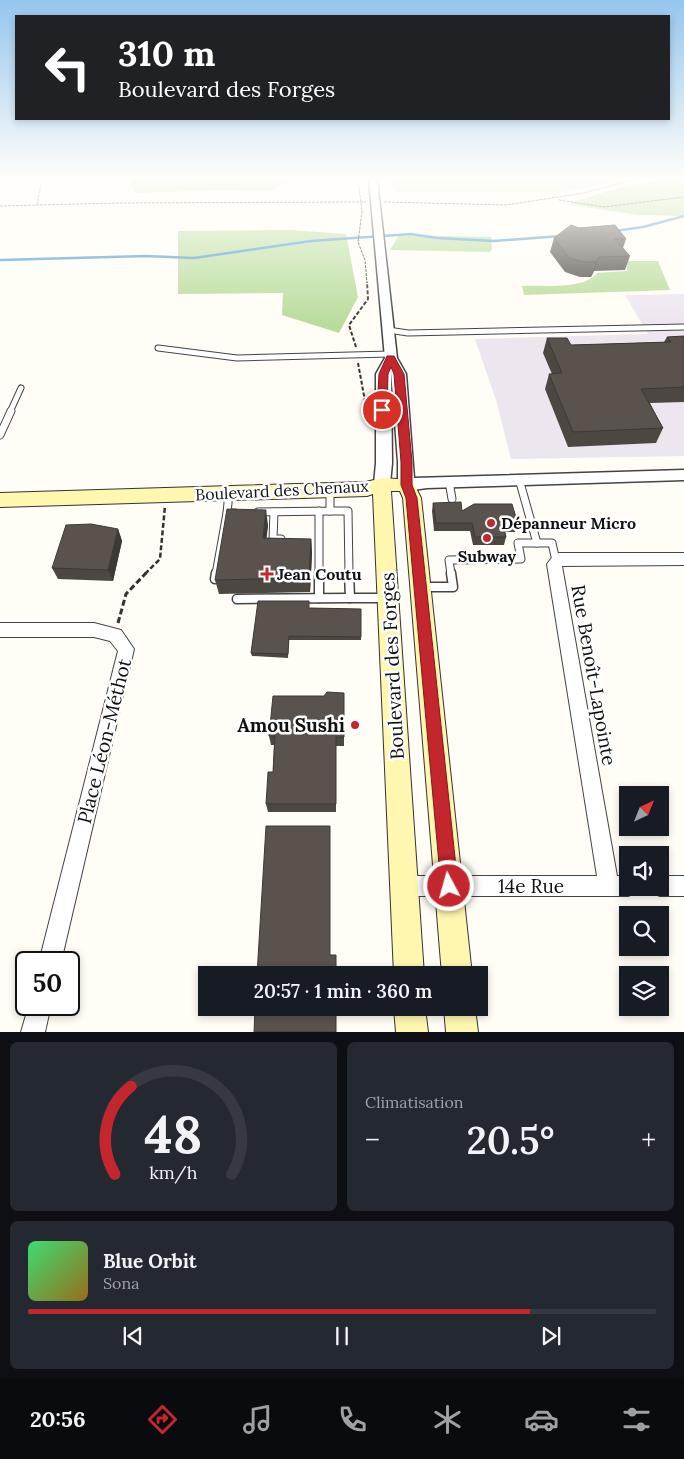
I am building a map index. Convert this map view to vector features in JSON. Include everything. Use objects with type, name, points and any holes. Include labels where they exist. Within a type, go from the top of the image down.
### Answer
[{"type":"main road","name":"Boulevard des Chenaux","points":[[0,500],[367,489],[382,484],[406,485]]},
{"type":"main road","name":"Boulevard des Forges","points":[[382,484],[408,966]]},
{"type":"main road","name":"Boulevard des Forges","points":[[406,485],[412,498],[456,966]]},
{"type":"main road","points":[[411,1016],[412,1032]]},
{"type":"main road","points":[[461,1016],[462,1032]]},
{"type":"street","name":"Boulevard des Forges","points":[[378,227],[390,356],[399,374],[406,485]]},
{"type":"street","name":"Boulevard des Forges","points":[[382,484],[384,462],[383,374],[390,356]]},
{"type":"street","name":"Boulevard des Chenaux","points":[[406,485],[449,481],[684,474]]},
{"type":"street","points":[[556,561],[684,559]]},
{"type":"street","name":"Rue Benoît-Lapointe","points":[[556,561],[554,566],[618,886]]},
{"type":"street","name":"Place Léon-Méthot","points":[[0,630],[94,630],[115,635],[126,649],[53,951]]},
{"type":"street","name":"14e Rue","points":[[404,886],[618,886]]},
{"type":"street","points":[[669,886],[684,886]]},
{"type":"street","points":[[33,1032],[37,1016]]},
{"type":"lane","points":[[388,330],[408,333],[684,327]]},
{"type":"lane","points":[[158,348],[237,358],[390,356]]},
{"type":"lane","points":[[0,435],[21,388]]},
{"type":"lane","points":[[519,479],[538,543]]},
{"type":"lane","points":[[449,481],[452,499]]},
{"type":"lane","points":[[330,490],[330,511]]},
{"type":"lane","points":[[215,579],[229,493]]},
{"type":"lane","points":[[319,511],[319,598]]},
{"type":"lane","points":[[227,513],[348,511],[350,598]]},
{"type":"lane","points":[[274,512],[273,539],[292,540]]},
{"type":"lane","points":[[310,540],[319,540]]},
{"type":"lane","points":[[420,587],[453,587],[449,560],[521,560],[518,543],[552,543],[556,561]]},
{"type":"lane","points":[[237,598],[389,598]]},
{"type":"path","points":[[359,227],[358,242],[365,260],[368,300],[349,325],[357,355],[369,431]]},
{"type":"path","points":[[115,635],[126,594],[160,558],[167,495]]},
{"type":"shaded area","points":[[684,294],[684,456],[511,459],[497,403],[475,339],[648,334],[625,295]]},
{"type":"green space","points":[[290,230],[346,234],[358,297],[339,333],[282,315],[283,293],[178,294],[178,231]]},
{"type":"green space","points":[[399,235],[491,237],[492,249],[490,252],[390,250]]},
{"type":"green space","points":[[626,261],[658,261],[670,290],[524,295],[522,286],[562,286],[583,282],[597,273],[627,271]]},
{"type":"building","points":[[568,227],[617,227],[626,239],[614,239],[630,256],[599,257],[596,262],[584,262],[569,258],[554,238]]},
{"type":"building","points":[[684,336],[684,387],[641,389],[663,428],[573,432],[549,374],[562,373],[547,338],[567,338],[571,345],[671,342],[667,337]]},
{"type":"building","points":[[461,502],[462,511],[474,504],[512,504],[518,524],[503,524],[506,537],[475,537],[472,523],[436,523],[433,503]]},
{"type":"building","name":"Jean Coutu","points":[[227,509],[266,510],[263,538],[311,539],[309,578],[215,580]]},
{"type":"building","points":[[91,524],[118,529],[108,570],[52,568],[66,525]]},
{"type":"building","points":[[258,601],[309,601],[309,608],[361,609],[361,637],[289,636],[288,654],[251,653]]},
{"type":"building","points":[[327,692],[344,693],[344,737],[336,737],[336,804],[266,804],[268,772],[273,772],[275,736],[269,736],[273,696],[324,696]]},
{"type":"building","points":[[266,826],[330,826],[330,955],[336,955],[336,966],[258,966]]},
{"type":"building","points":[[255,1016],[336,1016],[336,1032],[254,1032]]},
{"type":"waterway","points":[[615,231],[642,227]]},
{"type":"waterway","points":[[0,260],[146,256],[194,258],[311,241],[411,234],[437,238],[494,241],[561,236]]},
{"type":"place","name":"Dépanneur Micro","points":[[491,523]]},
{"type":"place","name":"Subway","points":[[487,538]]},
{"type":"place","name":"Jean Coutu","points":[[267,574]]},
{"type":"place","name":"Amou Sushi","points":[[355,725]]},
{"type":"route","points":[[382,410],[383,374],[391,358],[399,374],[406,485],[412,498],[449,886]]}]
